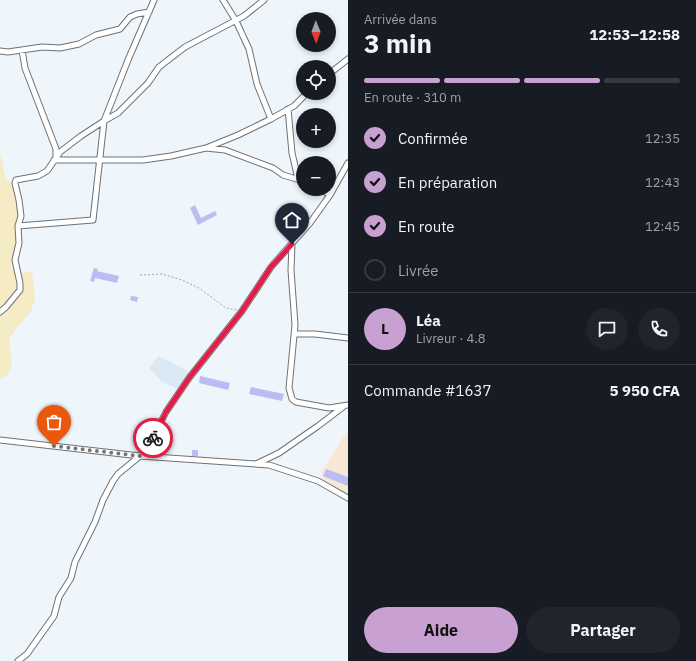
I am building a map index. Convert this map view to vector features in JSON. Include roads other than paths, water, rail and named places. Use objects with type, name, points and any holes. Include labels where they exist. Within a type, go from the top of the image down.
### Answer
[{"type":"street","points":[[18,226],[93,220],[104,122],[126,65],[154,0]]},
{"type":"street","points":[[223,0],[236,20],[249,49],[257,84],[271,119]]},
{"type":"street","points":[[0,312],[20,290],[15,260],[19,243],[18,226],[21,216],[15,183],[16,180],[38,176],[47,171],[60,152],[118,113],[148,83],[159,67],[184,47],[244,16],[264,0]]},
{"type":"street","points":[[0,51],[8,52],[42,47],[60,48],[79,44],[96,35],[120,29],[130,17],[149,12]]},
{"type":"street","points":[[22,50],[25,68],[56,149],[55,159]]},
{"type":"street","points":[[336,68],[348,59]]},
{"type":"street","points":[[55,159],[143,160],[172,156],[206,148],[271,119],[294,106],[300,100]]},
{"type":"street","points":[[288,109],[292,153],[296,166]]},
{"type":"street","points":[[206,148],[225,150],[273,168],[283,175],[296,179]]},
{"type":"street","points":[[336,184],[348,163]]},
{"type":"street","points":[[18,661],[27,654],[54,616],[59,597],[71,578],[75,562],[113,481],[118,474],[140,456],[148,447],[166,412],[189,378],[242,311],[271,267],[310,223],[329,196]]},
{"type":"street","points":[[292,244],[291,270],[294,300],[294,334],[289,388],[292,399],[296,402],[329,408],[346,406]]},
{"type":"street","points":[[294,334],[315,334],[348,338]]},
{"type":"street","points":[[255,464],[279,453],[346,406]]},
{"type":"street","points":[[0,440],[140,456],[269,465],[318,482],[348,498]]}]
